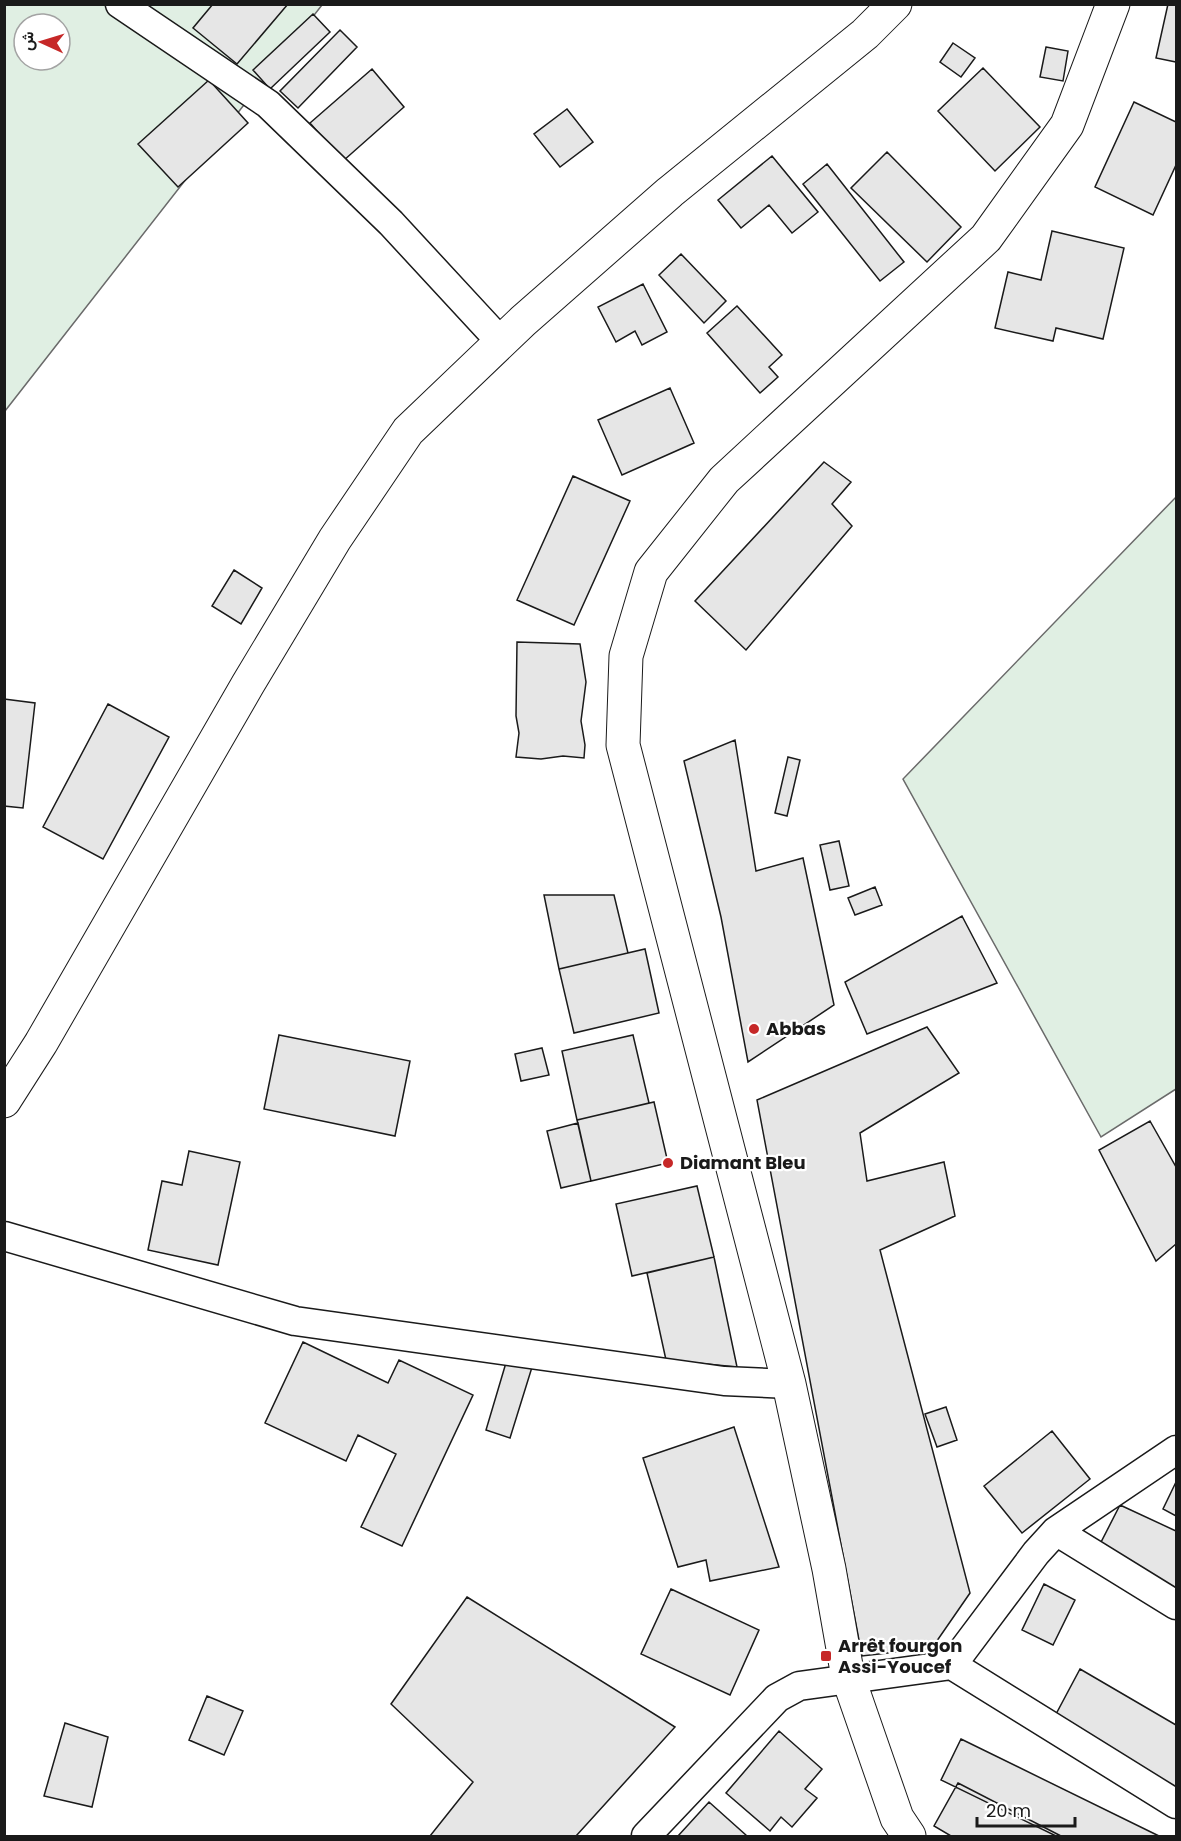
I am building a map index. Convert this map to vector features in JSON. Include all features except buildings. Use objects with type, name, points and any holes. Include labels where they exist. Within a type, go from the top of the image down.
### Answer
[{"type":"main road","points":[[4,1101],[41,1043],[242,694],[335,540],[408,431],[501,342],[670,192],[865,34],[895,4]]},
{"type":"main road","points":[[909,1836],[897,1818],[848,1677],[829,1569],[789,1384],[623,746],[626,656],[651,572],[724,480],[986,238],[1067,125],[1113,4]]},
{"type":"street","points":[[120,4],[268,104],[391,223],[501,342]]},
{"type":"street","points":[[4,1236],[295,1320],[724,1381],[789,1384]]},
{"type":"street","points":[[952,1665],[1036,1553],[1056,1531],[1176,1450]]},
{"type":"street","points":[[1056,1531],[1176,1605]]},
{"type":"street","points":[[646,1836],[777,1698],[799,1686],[848,1677],[952,1665],[1176,1804]]},
{"type":"green space","points":[[5,5],[322,5],[5,411]]},
{"type":"green space","points":[[1176,497],[1176,1089],[1101,1137],[903,779]]},
{"type":"place","name":"Abbas","points":[[754,1029]]},
{"type":"place","name":"Diamant Bleu","points":[[668,1163]]},
{"type":"place","name":"Arrêt fourgon Assi-Youcef","points":[[826,1656]]}]
